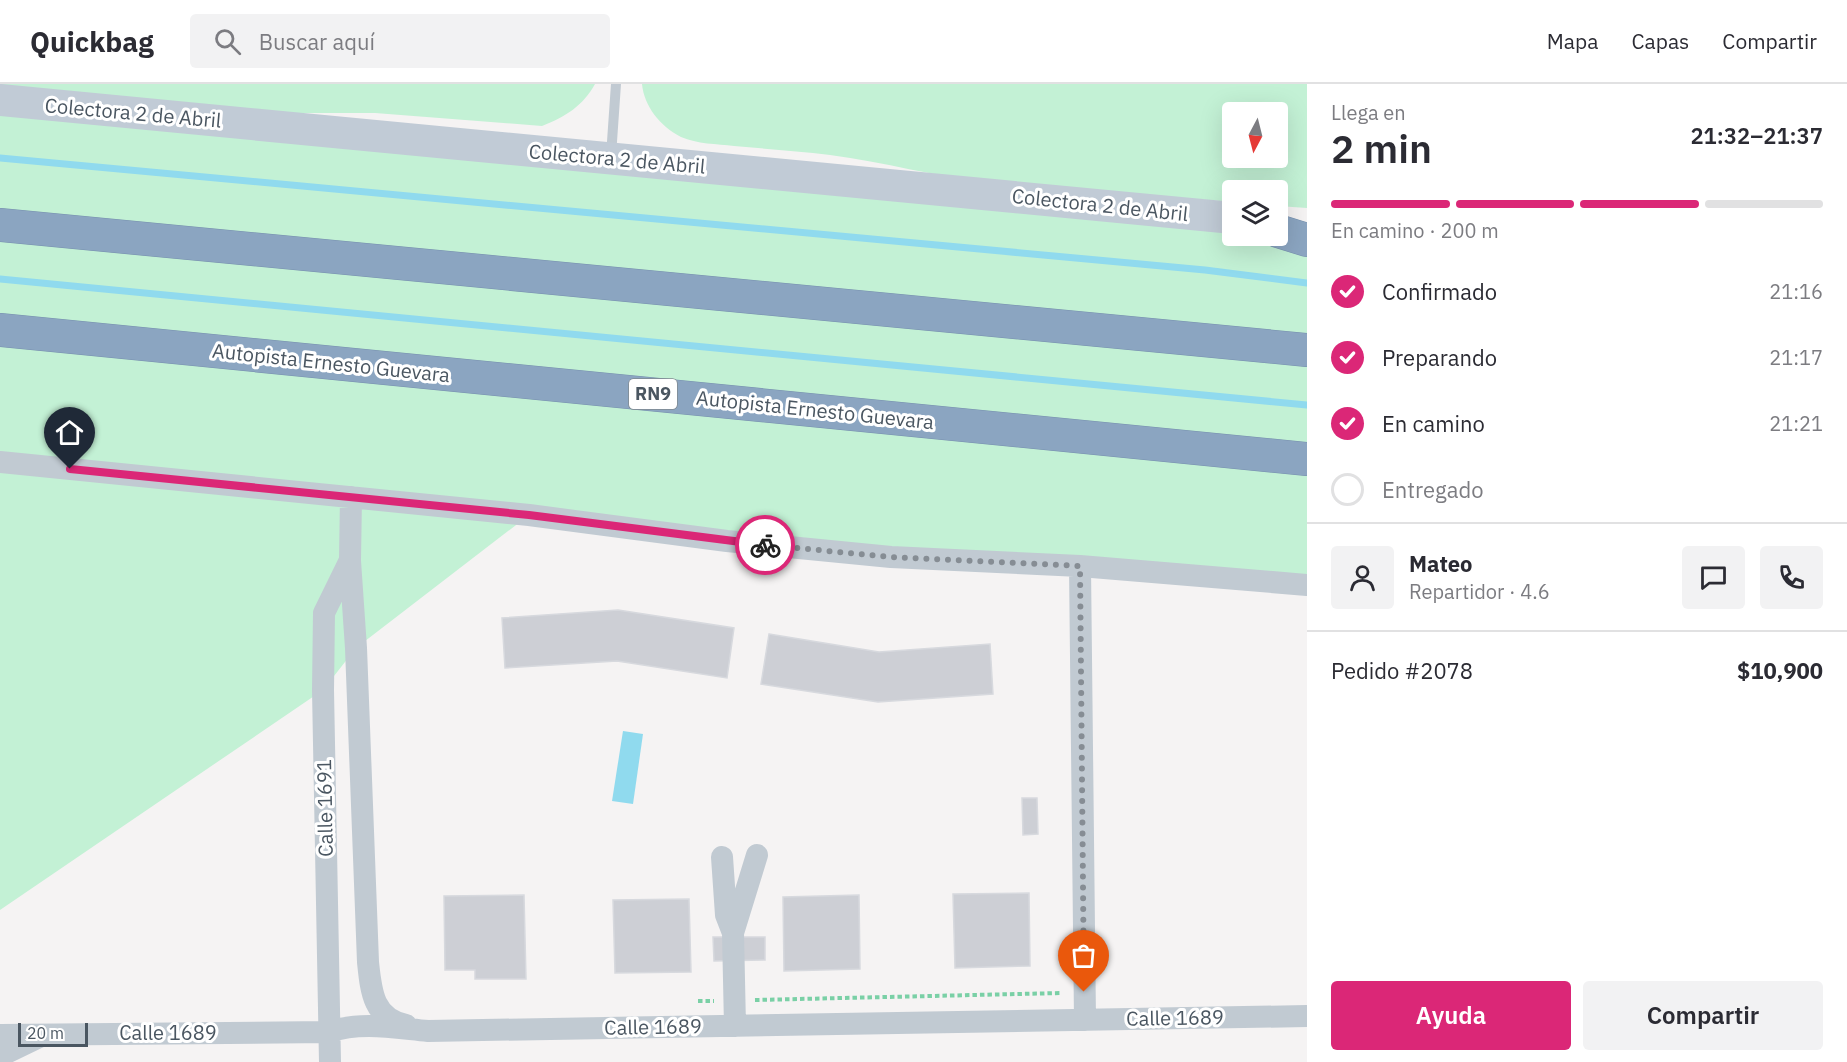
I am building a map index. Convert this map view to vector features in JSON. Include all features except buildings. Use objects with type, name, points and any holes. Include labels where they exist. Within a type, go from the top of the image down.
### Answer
[{"type":"highway","points":[[0,225],[1307,350]]},
{"type":"highway","points":[[1288,234],[1307,240]]},
{"type":"highway","name":"Autopista Ernesto Guevara","points":[[0,330],[1307,459]]},
{"type":"main road","name":"Colectora 2 de Abril","points":[[0,100],[1222,217]]},
{"type":"main road","points":[[1288,224],[1307,225]]},
{"type":"street","points":[[0,462],[529,515],[727,541],[891,557],[1080,566],[1307,585]]},
{"type":"street","name":"Calle 1691","points":[[351,497],[350,561],[371,993],[379,1008],[393,1023],[428,1031]]},
{"type":"street","name":"Calle 1691","points":[[330,1062],[323,690],[324,613],[350,561]]},
{"type":"street","points":[[1080,566],[1084,1020]]},
{"type":"street","points":[[735,1026],[733,933],[757,855]]},
{"type":"street","points":[[722,857],[726,915],[733,933]]},
{"type":"street","name":"Calle 1689","points":[[0,1035],[329,1032],[345,1026],[366,1025],[428,1031],[1307,1016]]},
{"type":"street","points":[[0,1056],[45,1034]]},
{"type":"lane","points":[[611,159],[616,84]]},
{"type":"green space","points":[[0,84],[595,84],[585,99],[573,110],[542,126],[375,113],[258,113],[0,89]]},
{"type":"green space","points":[[642,84],[1307,84],[1307,208],[1288,207],[1288,180],[1222,180],[1222,201],[991,183],[830,155],[700,142],[681,137],[666,127],[654,115],[646,100]]},
{"type":"green space","points":[[0,100],[1222,217],[1222,246],[1288,246],[1288,232],[1307,225],[1307,585],[529,515],[356,648],[323,690],[0,910]]},
{"type":"water","points":[[623,731],[643,734],[633,804],[612,801]]},
{"type":"waterway","points":[[0,158],[1205,270],[1307,283]]},
{"type":"waterway","points":[[0,279],[1307,405]]},
{"type":"way so far","points":[[765,545],[891,557],[1080,566],[1084,992]]},
{"type":"route","points":[[70,469],[529,515],[765,545]]}]
